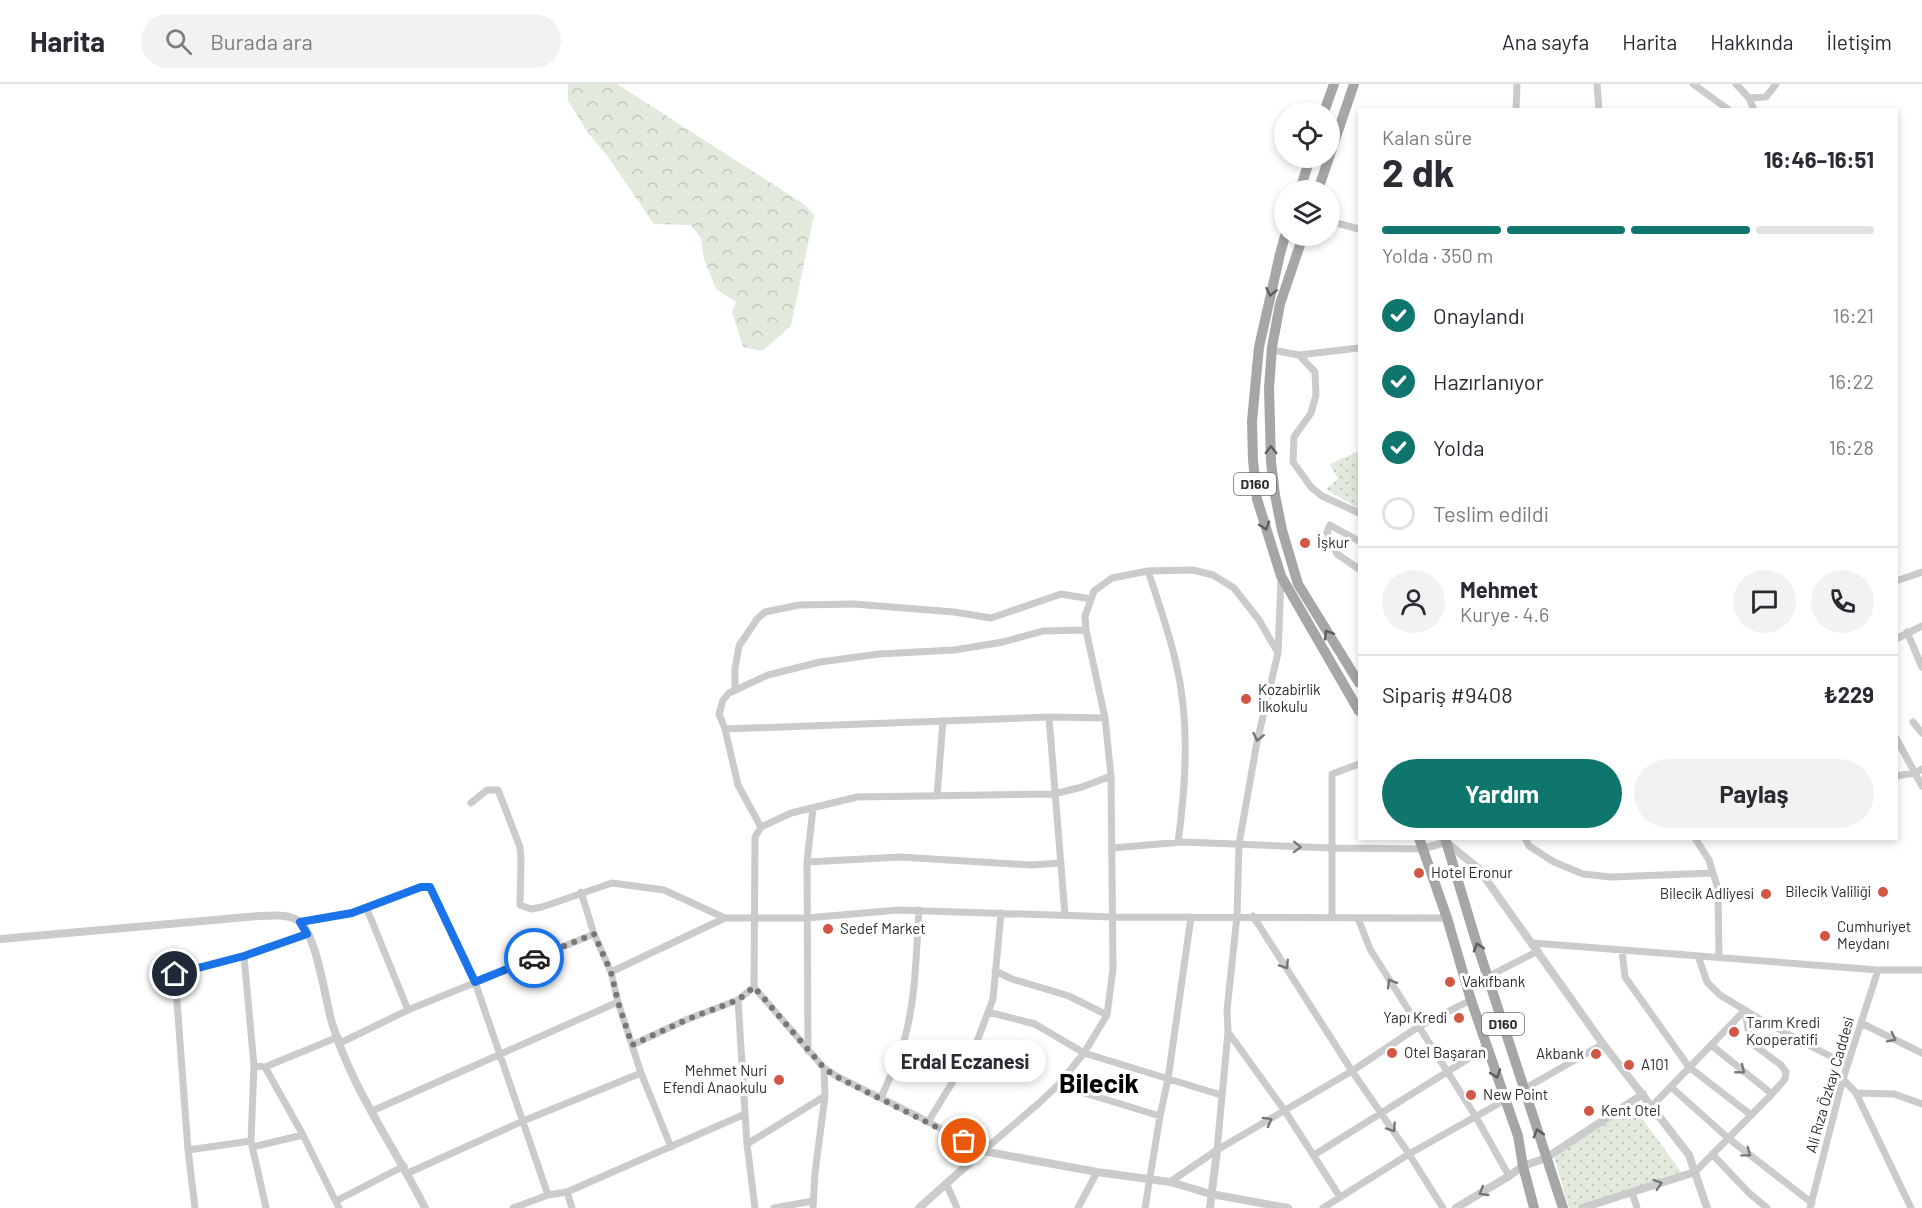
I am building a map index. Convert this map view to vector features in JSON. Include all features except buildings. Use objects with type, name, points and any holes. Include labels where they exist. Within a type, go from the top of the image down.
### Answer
[{"type":"main road","points":[[1328,102],[1334,84]]},
{"type":"main road","points":[[1321,180],[1354,84]]},
{"type":"main road","name":"D160","points":[[1282,246],[1259,347],[1252,422],[1257,499],[1281,576],[1358,709]]},
{"type":"main road","name":"D160","points":[[1300,246],[1280,304],[1272,350],[1269,388],[1271,462],[1275,495],[1282,530],[1298,584],[1358,681]]},
{"type":"main road","name":"D160","points":[[1446,840],[1563,1208]]},
{"type":"main road","name":"D160","points":[[1420,844],[1447,918],[1471,1000],[1518,1136],[1522,1166],[1534,1208]]},
{"type":"street","points":[[1516,108],[1517,84]]},
{"type":"street","points":[[1597,84],[1599,108]]},
{"type":"street","points":[[1736,84],[1749,98],[1753,108]]},
{"type":"street","points":[[1749,98],[1766,97],[1776,84]]},
{"type":"street","points":[[1698,86],[1726,108]]},
{"type":"street","points":[[1340,224],[1358,229]]},
{"type":"street","points":[[1272,350],[1299,355],[1358,348]]},
{"type":"street","points":[[1299,355],[1315,372],[1316,395],[1311,413],[1294,437],[1293,462],[1311,487],[1322,496],[1358,513]]},
{"type":"street","points":[[1358,540],[1330,525],[1327,532],[1337,554],[1358,568]]},
{"type":"street","points":[[919,1208],[1058,1085],[1084,1053],[1107,1015],[1113,969],[1111,776],[1106,718],[1086,630],[1085,616],[1094,591],[1112,578],[1148,571],[1192,570],[1213,576],[1234,588],[1259,620],[1278,653]]},
{"type":"street","points":[[1148,571],[1177,664],[1181,696],[1185,737],[1184,795],[1178,842]]},
{"type":"street","points":[[1898,580],[1922,572]]},
{"type":"street","points":[[1210,1208],[1228,1032],[1227,1010],[1238,916],[1239,844],[1257,742],[1278,653],[1281,576]]},
{"type":"street","points":[[735,690],[735,668],[740,646],[765,612],[799,605],[854,604],[954,612],[992,618],[1061,594],[1091,599]]},
{"type":"street","points":[[1898,638],[1922,626]]},
{"type":"street","points":[[761,827],[738,785],[725,729],[719,714],[723,700],[729,693],[768,675],[820,662],[879,654],[954,650],[1003,642],[1043,631],[1086,630]]},
{"type":"street","points":[[1907,632],[1922,667]]},
{"type":"street","points":[[725,729],[1049,717],[1106,718]]},
{"type":"street","points":[[1049,717],[1065,915]]},
{"type":"street","points":[[937,796],[943,721]]},
{"type":"street","points":[[1913,722],[1922,733]]},
{"type":"street","points":[[1898,742],[1922,786]]},
{"type":"street","points":[[1332,917],[1332,774],[1358,765]]},
{"type":"street","points":[[1898,776],[1915,773],[1922,769]]},
{"type":"street","points":[[1111,776],[1054,794],[857,797],[791,813],[761,827],[755,837],[754,987],[824,1068],[837,1077],[982,1151],[1097,1172],[1170,1182],[1211,1194],[1288,1208]]},
{"type":"street","points":[[471,803],[488,790],[498,790],[520,847],[520,905],[531,909],[542,907],[612,883],[664,890],[725,918]]},
{"type":"street","points":[[808,1051],[807,862],[813,808]]},
{"type":"street","points":[[1112,848],[1178,842],[1331,848],[1420,844],[1446,840],[1478,868],[1603,1044],[1689,1155],[1707,1208]]},
{"type":"street","points":[[1526,840],[1529,846],[1546,857],[1582,874],[1611,877],[1713,873]]},
{"type":"street","points":[[1696,840],[1709,860],[1718,889],[1719,958]]},
{"type":"street","points":[[807,862],[900,857],[1031,865],[1060,862]]},
{"type":"street","points":[[0,939],[260,916],[286,916],[300,922],[367,909],[421,887],[430,887],[475,982],[548,1195]]},
{"type":"street","points":[[581,892],[594,934],[611,972],[632,1045],[670,1147]]},
{"type":"street","points":[[367,909],[408,1011]]},
{"type":"street","points":[[611,972],[725,918],[807,918],[919,910],[1113,917],[1447,918]]},
{"type":"street","points":[[881,1098],[904,1042],[911,1012],[919,910]]},
{"type":"street","points":[[928,1122],[976,1044],[993,999],[1001,913]]},
{"type":"street","points":[[1253,916],[1443,1208]]},
{"type":"street","points":[[1145,1208],[1168,1079],[1191,917]]},
{"type":"street","points":[[1358,918],[1371,949],[1418,1028],[1476,1117],[1509,1176]]},
{"type":"street","points":[[300,922],[311,941],[332,1024],[356,1083],[425,1208]]},
{"type":"street","points":[[195,1208],[188,1150],[175,974],[244,956],[307,934]]},
{"type":"street","points":[[254,1066],[265,1067],[339,1040],[594,934]]},
{"type":"street","points":[[1488,977],[1536,947],[1622,950],[1878,970],[1922,970]]},
{"type":"street","points":[[1622,950],[1625,977],[1689,1067],[1750,1115]]},
{"type":"street","points":[[244,956],[254,1066],[251,1144],[266,1208]]},
{"type":"street","points":[[1698,956],[1707,982],[1720,995],[1848,1065]]},
{"type":"street","name":"Ali Rıza Özkay Caddesi","points":[[1811,1206],[1843,1079],[1878,970]]},
{"type":"street","points":[[995,971],[1012,979],[1069,996],[1107,1015]]},
{"type":"street","points":[[632,1045],[688,1019],[738,1000],[754,987]]},
{"type":"street","points":[[738,1000],[747,1144],[755,1208]]},
{"type":"street","points":[[1170,1182],[1217,1150],[1285,1112],[1418,1028],[1471,1000]]},
{"type":"street","points":[[372,1111],[618,1002]]},
{"type":"street","points":[[1652,1106],[1745,1010]]},
{"type":"street","points":[[1582,1208],[1695,1172],[1785,1079],[1786,1072],[1781,1065],[1750,1042],[1745,1010]]},
{"type":"street","points":[[988,1012],[1035,1024],[1084,1053],[1221,1095]]},
{"type":"street","points":[[1861,1023],[1922,1053]]},
{"type":"street","points":[[1228,1032],[1285,1112],[1340,1197]]},
{"type":"street","points":[[1524,1089],[1603,1044]]},
{"type":"street","points":[[1711,1046],[1772,1094]]},
{"type":"street","points":[[1314,1155],[1487,1047]]},
{"type":"street","points":[[265,1067],[303,1134],[338,1205],[406,1170],[642,1073]]},
{"type":"street","points":[[774,1208],[813,1204],[825,1096],[824,1068]]},
{"type":"street","points":[[1843,1079],[1856,1093],[1911,1208]]},
{"type":"street","points":[[1058,1085],[1160,1116]]},
{"type":"street","points":[[1671,1087],[1728,1138],[1811,1206]]},
{"type":"street","points":[[1856,1093],[1894,1095],[1922,1104]]},
{"type":"street","points":[[1456,1208],[1522,1166],[1546,1158],[1643,1094]]},
{"type":"street","points":[[747,1144],[825,1096]]},
{"type":"street","points":[[1323,1208],[1409,1154],[1505,1100]]},
{"type":"street","points":[[513,1208],[548,1195],[567,1192],[745,1114]]},
{"type":"street","points":[[188,1150],[251,1144],[303,1134]]},
{"type":"street","points":[[1712,1154],[1749,1193],[1767,1208]]},
{"type":"street","points":[[1078,1208],[1097,1172]]},
{"type":"street","points":[[946,1183],[957,1208]]},
{"type":"street","points":[[567,1192],[572,1208]]},
{"type":"street","points":[[1632,1192],[1638,1208]]},
{"type":"green space","points":[[568,84],[617,84],[805,205],[814,215],[791,326],[762,351],[743,347],[732,312],[736,302],[716,289],[704,259],[701,238],[691,225],[654,224],[568,101]]},
{"type":"green space","points":[[1358,451],[1358,508],[1326,489],[1338,479],[1330,464]]},
{"type":"green space","points":[[1632,1104],[1681,1172],[1575,1208],[1569,1208],[1554,1157]]},
{"type":"way so far","points":[[534,958],[594,934],[611,972],[632,1045],[688,1019],[738,1000],[754,987],[824,1068],[837,1077],[964,1141]]},
{"type":"place","name":"İşkur","points":[[1305,543]]},
{"type":"place","name":"Kozabirlik İlkokulu","points":[[1246,699]]},
{"type":"place","name":"Hotel Eronur","points":[[1419,873]]},
{"type":"place","name":"Bilecik Valiliği","points":[[1883,892]]},
{"type":"place","name":"Bilecik Adliyesi","points":[[1766,894]]},
{"type":"place","name":"Sedef Market","points":[[828,929]]},
{"type":"place","name":"Cumhuriyet Meydanı","points":[[1825,936]]},
{"type":"place","name":"Vakıfbank","points":[[1450,982]]},
{"type":"place","name":"Yapı Kredi","points":[[1459,1018]]},
{"type":"place","name":"Tarım Kredi Kooperatifi","points":[[1734,1032]]},
{"type":"place","name":"Otel Başaran","points":[[1392,1053]]},
{"type":"place","name":"Akbank","points":[[1596,1054]]},
{"type":"place","name":"A101","points":[[1629,1065]]},
{"type":"place","name":"Mehmet Nuri Efendi Anaokulu","points":[[779,1080]]},
{"type":"place","name":"New Point","points":[[1471,1095]]},
{"type":"place","name":"Kent Otel","points":[[1589,1111]]},
{"type":"place","name":"Erdal Eczanesi","points":[[964,1141]]},
{"type":"district","name":"Bilecik","points":[[1099,1084]]},
{"type":"route","points":[[175,974],[244,956],[307,934],[300,922],[367,909],[421,887],[430,887],[434,893],[475,982],[534,958]]}]
